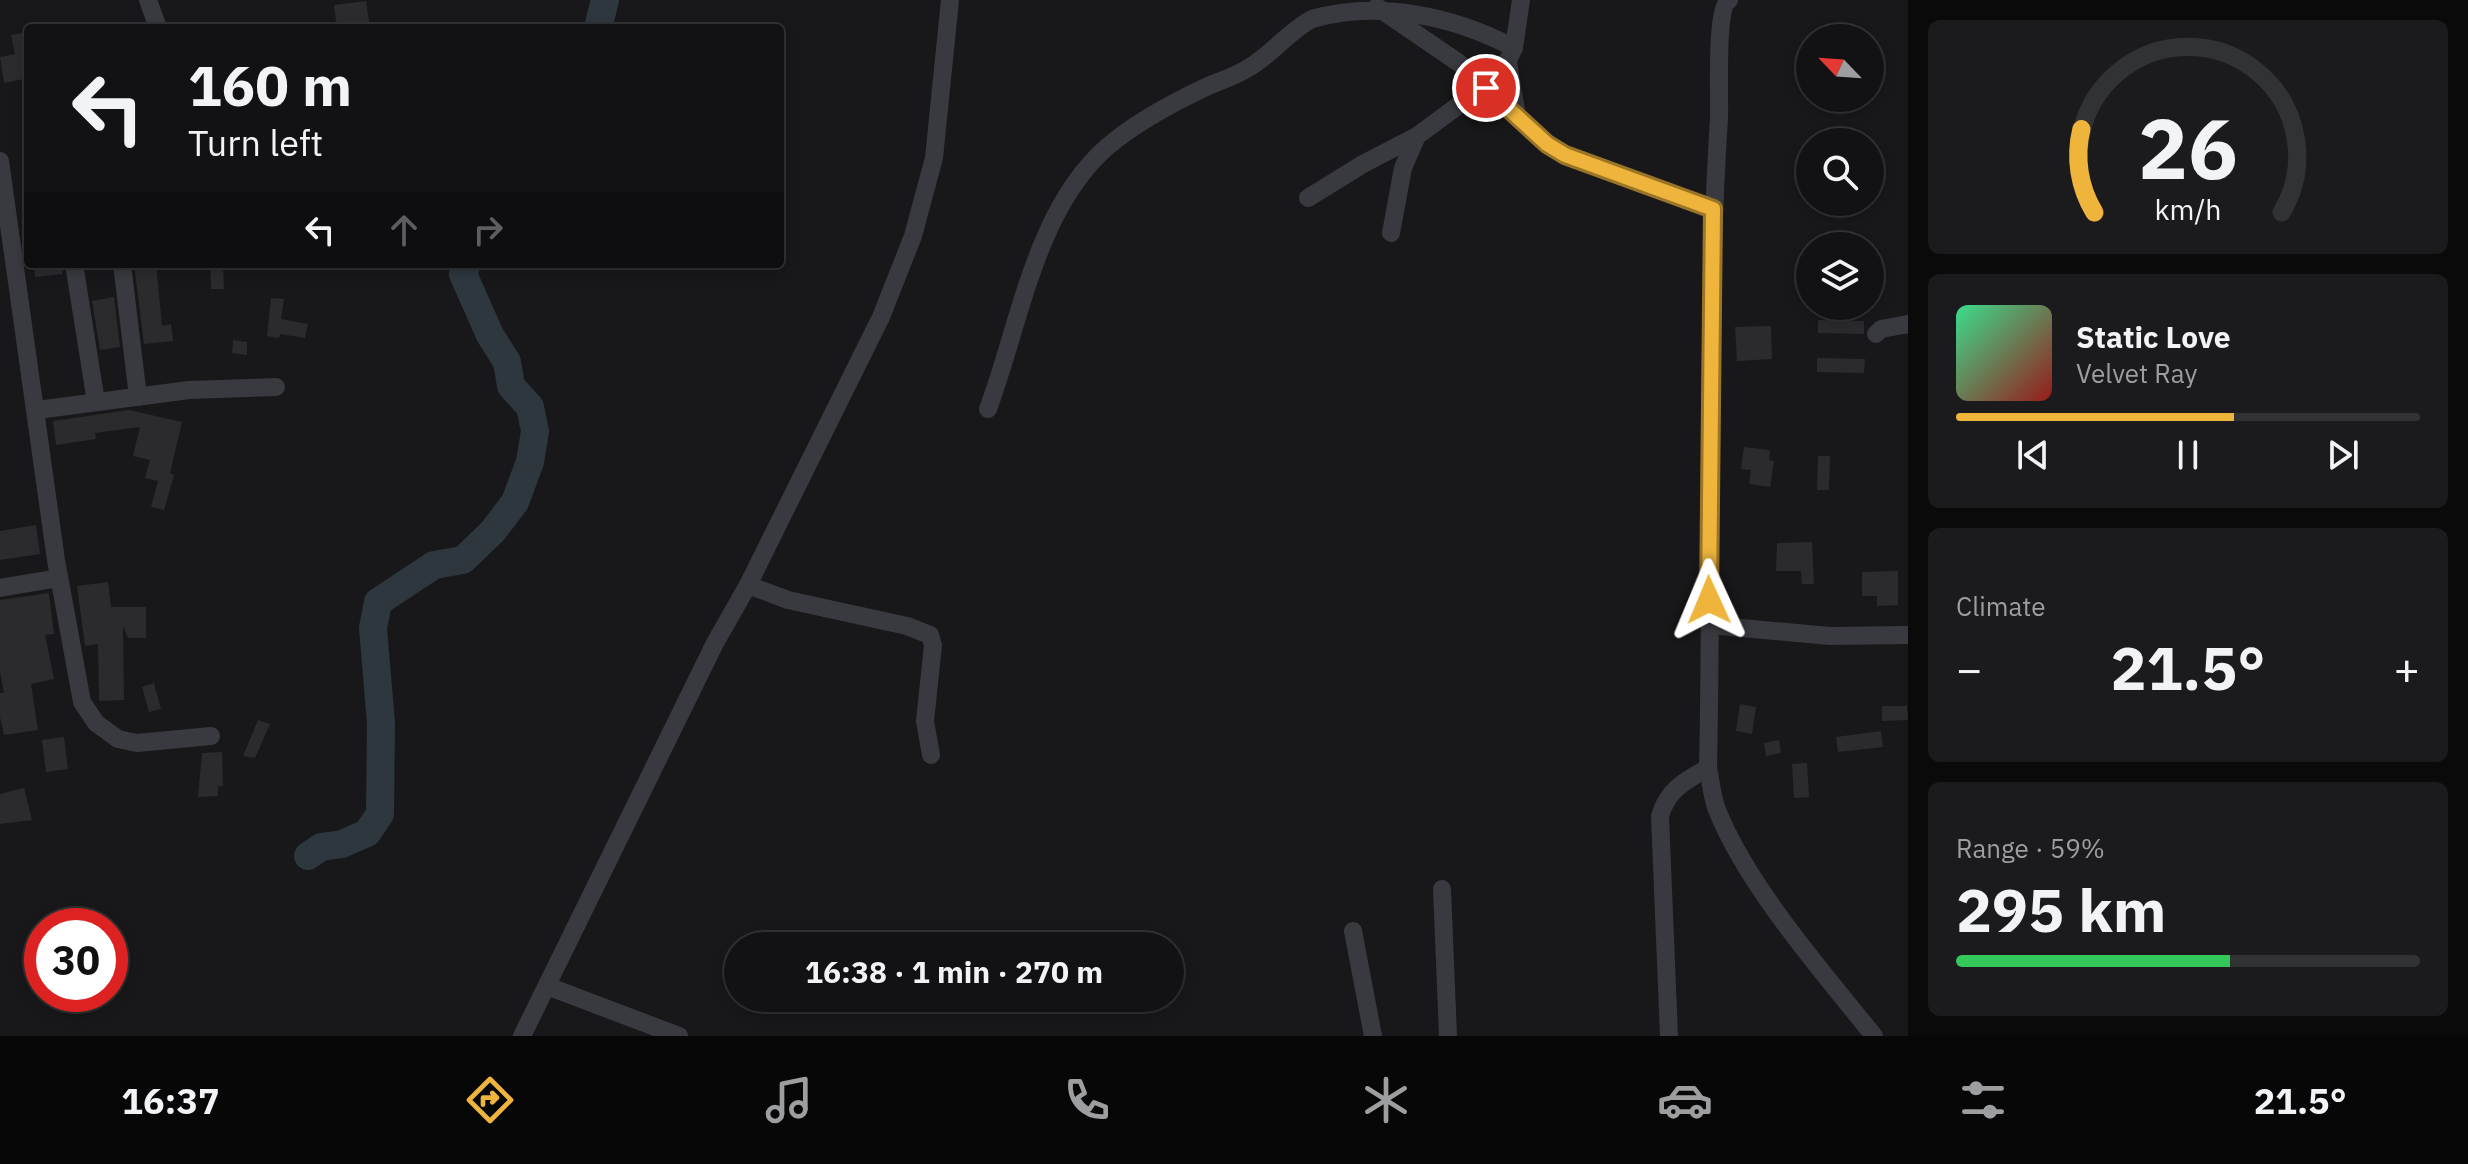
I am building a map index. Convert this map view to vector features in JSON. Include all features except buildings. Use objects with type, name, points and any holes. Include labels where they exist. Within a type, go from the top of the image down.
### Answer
[{"type":"street","points":[[148,0],[157,24]]},
{"type":"street","points":[[522,1036],[715,643],[748,585],[881,317],[913,236],[934,158],[950,0]]},
{"type":"street","points":[[1517,117],[1511,55],[1521,0]]},
{"type":"street","points":[[1729,0],[1720,12],[1720,92],[1713,209],[1708,768],[1716,807],[1732,842],[1788,924],[1874,1036]]},
{"type":"street","points":[[988,409],[1040,251],[1061,208],[1093,161],[1108,146],[1152,116],[1246,70],[1334,5],[1414,7],[1474,27],[1511,55]]},
{"type":"street","points":[[1373,5],[1435,45],[1547,144],[1565,155],[1713,209]]},
{"type":"street","points":[[1308,198],[1417,136],[1451,108],[1486,88],[1511,55]]},
{"type":"street","points":[[1391,233],[1399,181],[1417,136]]},
{"type":"street","points":[[0,161],[19,246],[7,275],[37,410],[59,578],[75,678],[82,702],[96,723],[118,739],[137,743],[211,736]]},
{"type":"street","points":[[75,268],[96,402]]},
{"type":"street","points":[[122,268],[138,397]]},
{"type":"street","points":[[1876,334],[1881,329],[1908,324]]},
{"type":"street","points":[[37,410],[189,390],[276,387]]},
{"type":"street","points":[[0,588],[59,578]]},
{"type":"street","points":[[748,585],[788,600],[907,626],[930,635],[933,645],[925,721],[931,755]]},
{"type":"street","points":[[1709,625],[1830,636],[1908,635]]},
{"type":"street","points":[[1669,1036],[1660,816],[1665,800],[1676,786],[1708,768]]},
{"type":"street","points":[[1442,889],[1448,1036]]},
{"type":"street","points":[[1353,931],[1373,1036]]},
{"type":"street","points":[[547,986],[679,1036]]},
{"type":"waterway","points":[[599,24],[605,0]]},
{"type":"waterway","points":[[308,856],[321,847],[342,844],[367,833],[380,814],[381,723],[373,628],[378,602],[434,565],[463,560],[493,531],[515,502],[530,462],[535,431],[530,407],[511,386],[507,362],[490,335],[463,274],[465,268]]},
{"type":"route","points":[[1486,88],[1547,144],[1565,155],[1713,209],[1709,329],[1709,600]]}]
